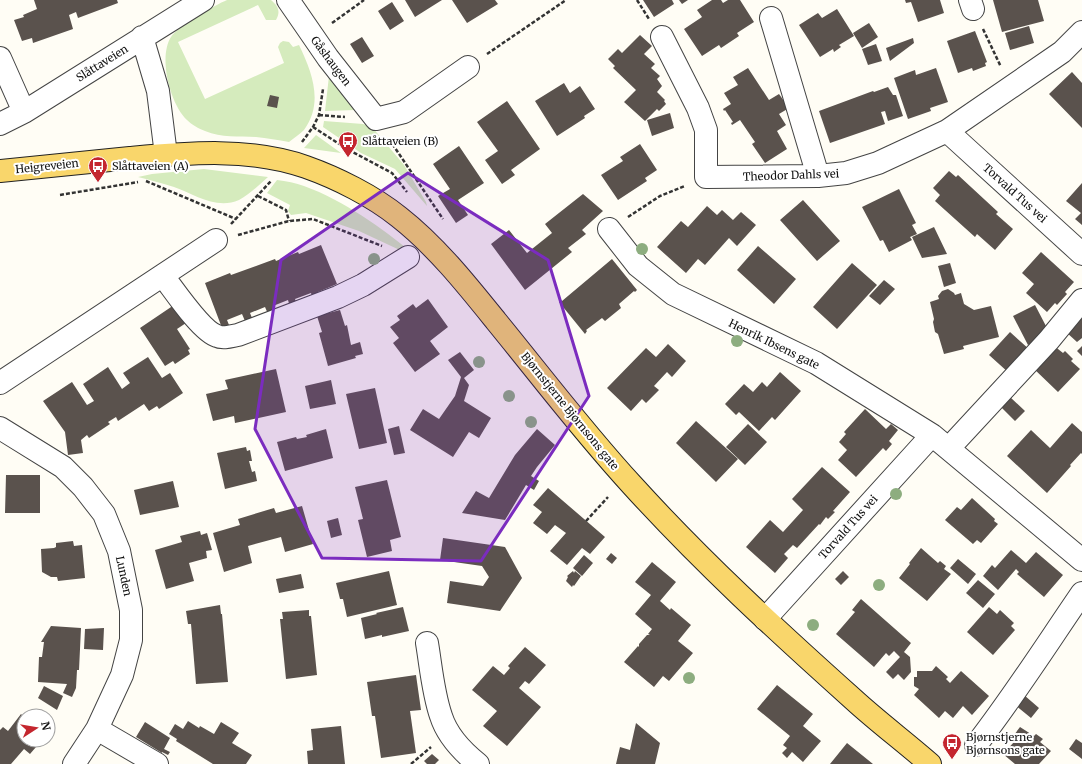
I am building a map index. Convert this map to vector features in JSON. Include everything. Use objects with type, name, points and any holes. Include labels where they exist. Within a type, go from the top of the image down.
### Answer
[{"type":"main road","name":"Heigreveien","points":[[0,171],[166,154]]},
{"type":"main road","name":"Bjørnstjerne Bjørnsons gate","points":[[166,154],[242,154],[272,158],[303,166],[332,177],[357,190],[398,216],[429,243],[456,272],[598,448],[632,486],[733,590],[856,702],[930,764]]},
{"type":"street","name":"Slåttaveien","points":[[0,124],[24,112],[202,0]]},
{"type":"street","name":"Gåshaugen","points":[[288,0],[328,58],[376,119]]},
{"type":"street","points":[[771,18],[818,176]]},
{"type":"street","name":"Theodor Dahls vei","points":[[706,177],[818,176],[846,173],[878,163],[947,131],[1062,52],[1082,32]]},
{"type":"street","points":[[142,37],[158,91],[166,154]]},
{"type":"street","points":[[662,37],[698,108],[706,130],[706,177]]},
{"type":"street","points":[[0,58],[24,112]]},
{"type":"street","points":[[376,119],[404,112],[468,67]]},
{"type":"street","name":"Torvald Tus vei","points":[[947,131],[1082,254]]},
{"type":"street","name":"Henrik Ibsens gate","points":[[609,230],[638,266],[673,294],[816,364],[932,435],[1082,560]]},
{"type":"street","points":[[0,383],[216,240]]},
{"type":"street","points":[[162,276],[192,314],[208,331],[217,337],[227,337],[338,297],[363,285],[408,257]]},
{"type":"street","points":[[949,448],[1049,340],[1082,300]]},
{"type":"street","name":"Lunden","points":[[0,428],[63,467],[83,486],[104,514],[119,551],[131,610],[130,640],[122,675],[97,729],[74,764]]},
{"type":"street","name":"Torvald Tus vei","points":[[765,619],[932,435]]},
{"type":"street","points":[[976,745],[1003,710],[1032,665],[1082,594]]},
{"type":"street","points":[[428,643],[437,703],[441,717],[448,731],[466,754],[478,764]]},
{"type":"street","points":[[97,729],[157,764]]},
{"type":"path","points":[[313,37],[364,0]]},
{"type":"path","points":[[468,67],[566,0]]},
{"type":"path","points":[[971,5],[1011,88]]},
{"type":"path","points":[[301,144],[313,127],[319,115],[328,58]]},
{"type":"path","points":[[376,119],[443,220],[437,217]]},
{"type":"path","points":[[313,127],[347,149],[392,173],[411,198]]},
{"type":"path","points":[[609,230],[660,196],[706,177]]},
{"type":"path","points":[[216,240],[274,178]]},
{"type":"path","points":[[60,195],[147,181],[236,219]]},
{"type":"path","points":[[258,196],[286,210],[289,221]]},
{"type":"path","points":[[216,240],[289,221],[313,219],[408,257]]},
{"type":"path","points":[[586,521],[608,497]]},
{"type":"highlighted area","points":[[408,173],[548,260],[589,396],[481,561],[322,558],[255,429],[281,260]]},
{"type":"green space","points":[[227,0],[271,0],[278,9],[278,17],[276,20],[266,20],[258,5],[178,42],[205,99],[284,63],[278,47],[283,41],[289,42],[293,47],[299,45],[312,77],[315,98],[310,120],[304,130],[289,142],[260,137],[218,135],[200,129],[189,122],[181,113],[171,92],[166,68],[166,56],[167,46],[171,37],[188,22]]},
{"type":"green space","points":[[329,76],[355,110],[325,111]]},
{"type":"green space","points":[[324,121],[363,124],[372,127],[404,165],[427,206],[395,169],[361,153],[323,127]]},
{"type":"green space","points":[[316,135],[341,153],[304,148]]},
{"type":"green space","points":[[204,169],[268,177],[239,200],[230,203],[222,203],[205,200],[174,187],[138,177],[152,174]]},
{"type":"green space","points":[[277,180],[301,185],[334,199],[362,216],[414,254],[404,252],[359,231],[306,213],[291,215],[288,211],[290,205],[267,193]]},
{"type":"building","points":[[34,0],[117,0],[118,3],[78,18],[76,12],[69,15],[73,29],[33,43],[32,38],[22,41],[14,20],[24,17],[23,15],[37,9]]},
{"type":"building","points":[[405,0],[442,0],[415,17]]},
{"type":"building","points":[[452,0],[495,0],[498,4],[467,23]]},
{"type":"building","points":[[643,0],[672,0],[674,4],[654,17]]},
{"type":"building","points":[[679,0],[688,0],[682,4]]},
{"type":"building","points":[[712,0],[721,0],[723,3],[728,0],[740,0],[754,22],[737,33],[739,36],[721,48],[719,45],[702,56],[684,29],[702,17],[697,10]]},
{"type":"building","points":[[905,0],[940,0],[944,13],[918,22],[911,2],[906,3]]},
{"type":"building","points":[[993,0],[1038,0],[1044,21],[1002,32]]},
{"type":"building","points":[[392,2],[404,21],[390,30],[378,11]]},
{"type":"building","points":[[837,9],[854,36],[839,45],[841,47],[834,52],[833,49],[820,57],[799,25],[818,13],[822,18]]},
{"type":"building","points":[[869,23],[878,37],[862,48],[853,33]]},
{"type":"building","points":[[1029,26],[1034,43],[1010,50],[1005,33]]},
{"type":"building","points":[[975,31],[987,62],[985,63],[986,66],[973,71],[972,68],[958,73],[947,41]]},
{"type":"building","points":[[640,35],[652,46],[644,54],[655,64],[651,68],[660,76],[657,79],[662,86],[657,92],[665,100],[664,101],[666,104],[659,111],[657,109],[645,121],[624,102],[636,90],[613,68],[615,66],[608,59],[618,49],[622,53]]},
{"type":"building","points":[[362,37],[374,56],[362,63],[350,44]]},
{"type":"building","points":[[913,38],[914,43],[890,61],[886,48]]},
{"type":"building","points":[[876,44],[882,61],[868,65],[862,49]]},
{"type":"building","points":[[748,68],[769,100],[779,94],[789,108],[779,114],[786,125],[777,131],[787,149],[765,163],[752,144],[755,142],[740,120],[732,125],[731,123],[733,122],[723,109],[731,104],[724,93],[738,85],[733,77]]},
{"type":"building","points":[[936,68],[948,102],[930,108],[931,111],[908,119],[894,78],[915,70],[916,75]]},
{"type":"building","points":[[1072,72],[1082,83],[1082,128],[1049,94]]},
{"type":"building","points":[[564,83],[570,93],[580,86],[595,109],[584,116],[585,118],[557,136],[535,101]]},
{"type":"building","points":[[888,87],[893,95],[896,95],[903,116],[888,121],[885,111],[881,112],[885,124],[830,143],[819,111]]},
{"type":"building","points":[[270,95],[279,97],[277,108],[267,106]]},
{"type":"building","points":[[507,101],[540,149],[511,170],[515,175],[502,184],[485,160],[498,151],[477,122]]},
{"type":"building","points":[[670,113],[674,128],[652,136],[647,120]]},
{"type":"building","points":[[640,144],[657,170],[645,178],[647,181],[618,200],[601,175],[623,161],[620,157]]},
{"type":"building","points":[[459,146],[484,183],[458,200],[468,215],[456,223],[438,196],[450,189],[433,164]]},
{"type":"building","points":[[949,171],[956,177],[958,175],[998,212],[996,214],[1013,229],[995,250],[977,234],[975,237],[935,201],[940,195],[933,188]]},
{"type":"building","points":[[1082,183],[1082,225],[1075,219],[1081,213],[1066,201]]},
{"type":"building","points":[[899,189],[916,223],[912,225],[917,234],[910,237],[912,240],[889,252],[883,240],[880,241],[862,207]]},
{"type":"building","points":[[583,194],[603,211],[582,230],[586,234],[568,248],[572,252],[525,290],[491,244],[509,230],[527,253],[552,233],[545,224]]},
{"type":"building","points":[[803,200],[840,241],[817,261],[780,220]]},
{"type":"building","points":[[707,206],[717,215],[722,210],[733,220],[741,212],[756,225],[737,246],[729,238],[705,265],[698,259],[686,273],[657,247],[681,221],[688,227]]},
{"type":"building","points":[[934,227],[947,254],[922,258],[912,237]]},
{"type":"building","points":[[321,245],[337,284],[318,292],[320,297],[313,300],[311,293],[295,299],[297,304],[290,307],[288,300],[273,306],[275,311],[268,314],[265,307],[250,313],[252,318],[245,321],[242,314],[227,320],[229,325],[222,328],[205,283],[230,273],[231,275],[275,259],[276,261],[298,252],[299,254]]},
{"type":"building","points":[[758,246],[796,279],[774,304],[737,270]]},
{"type":"building","points":[[1041,252],[1074,282],[1065,292],[1067,294],[1057,305],[1055,303],[1047,312],[1026,293],[1034,284],[1022,273]]},
{"type":"building","points":[[612,259],[637,290],[619,304],[621,308],[605,321],[602,318],[586,330],[587,331],[585,334],[559,302]]},
{"type":"building","points":[[852,263],[877,285],[837,329],[813,307]]},
{"type":"building","points":[[950,263],[956,283],[944,287],[938,266]]},
{"type":"building","points":[[884,280],[895,289],[880,305],[869,296]]},
{"type":"building","points":[[948,289],[955,295],[961,293],[964,304],[974,310],[991,306],[999,337],[963,346],[964,349],[944,354],[938,334],[935,332],[930,302],[939,299],[938,296],[942,291]]},
{"type":"building","points":[[428,299],[448,327],[430,341],[440,354],[415,372],[393,343],[399,338],[390,327],[400,320],[397,316],[413,304],[416,308]]},
{"type":"building","points":[[177,303],[189,321],[177,329],[190,349],[188,350],[190,354],[175,364],[173,361],[165,366],[140,328]]},
{"type":"building","points":[[1035,305],[1047,328],[1040,339],[1028,345],[1013,316]]},
{"type":"building","points":[[340,310],[345,326],[347,325],[351,345],[360,342],[363,354],[355,356],[356,358],[328,366],[319,333],[322,332],[317,316]]},
{"type":"building","points":[[1081,317],[1082,338],[1077,342],[1066,332]]},
{"type":"building","points":[[1010,332],[1030,350],[1009,373],[989,355]]},
{"type":"building","points":[[668,344],[686,361],[672,377],[667,372],[654,386],[659,390],[646,403],[642,399],[631,411],[607,388],[646,348],[656,357]]},
{"type":"building","points":[[1053,345],[1063,353],[1065,351],[1073,359],[1071,361],[1080,369],[1058,392],[1032,367]]},
{"type":"building","points":[[1082,346],[1082,356],[1077,351]]},
{"type":"building","points":[[460,352],[474,370],[464,378],[469,385],[464,401],[491,418],[479,438],[469,432],[453,457],[410,430],[423,409],[439,419],[455,396],[461,377],[448,360]]},
{"type":"building","points":[[148,357],[162,378],[170,373],[183,393],[159,409],[157,406],[149,411],[144,404],[118,421],[116,417],[108,422],[110,424],[89,438],[87,435],[81,440],[83,453],[68,455],[65,432],[43,401],[72,382],[87,405],[94,401],[83,384],[108,367],[122,389],[130,383],[123,373]]},
{"type":"building","points":[[276,369],[286,412],[235,423],[234,416],[213,421],[206,394],[228,389],[225,380]]},
{"type":"building","points":[[780,372],[801,391],[775,420],[772,417],[759,431],[739,412],[736,415],[725,404],[744,384],[753,392],[762,382],[767,387]]},
{"type":"building","points":[[331,380],[336,404],[310,409],[305,386]]},
{"type":"building","points":[[375,388],[387,443],[359,449],[346,394]]},
{"type":"building","points":[[1010,397],[1025,411],[1015,421],[1000,406]]},
{"type":"building","points":[[865,409],[886,429],[891,424],[898,430],[889,441],[892,444],[886,451],[883,448],[856,477],[838,460],[847,450],[839,442],[846,434],[844,432]]},
{"type":"building","points":[[696,421],[738,459],[716,482],[676,443]]},
{"type":"building","points":[[1072,423],[1082,432],[1082,454],[1081,453],[1070,465],[1071,466],[1047,493],[1007,456],[1031,430],[1050,448]]},
{"type":"building","points":[[748,424],[767,442],[745,465],[726,447]]},
{"type":"building","points":[[399,426],[405,453],[394,455],[388,429]]},
{"type":"building","points":[[326,429],[333,458],[285,471],[277,442],[296,437],[297,439],[307,437],[306,435]]},
{"type":"building","points":[[537,429],[555,445],[531,476],[539,481],[534,490],[526,485],[505,520],[462,513],[476,491],[489,498],[515,455]]},
{"type":"building","points":[[246,447],[247,451],[250,450],[252,461],[249,461],[252,472],[255,471],[257,481],[225,489],[217,453]]},
{"type":"building","points":[[822,467],[850,492],[828,519],[826,517],[797,548],[793,545],[784,554],[788,558],[775,573],[746,547],[770,520],[783,532],[803,510],[792,499]]},
{"type":"building","points":[[6,475],[40,475],[40,513],[5,513]]},
{"type":"building","points":[[387,480],[401,537],[390,540],[392,551],[367,557],[358,520],[363,519],[355,487]]},
{"type":"building","points":[[173,481],[179,507],[140,515],[134,490]]},
{"type":"building","points":[[548,488],[605,537],[590,554],[582,548],[567,565],[550,551],[566,533],[555,525],[547,534],[533,523],[542,512],[533,505]]},
{"type":"building","points":[[972,498],[995,519],[994,521],[998,524],[981,543],[977,540],[973,544],[945,520],[957,507],[961,510]]},
{"type":"building","points":[[302,506],[313,544],[285,552],[281,537],[248,546],[252,563],[224,572],[213,533],[240,525],[238,519],[274,508],[276,513]]},
{"type":"building","points":[[338,518],[342,535],[331,538],[327,521]]},
{"type":"building","points":[[200,531],[201,535],[207,533],[212,550],[206,551],[207,558],[189,563],[194,581],[166,589],[155,550],[182,542],[180,536]]},
{"type":"building","points":[[443,538],[505,547],[522,578],[500,611],[447,603],[450,581],[483,586],[489,577],[482,566],[440,560]]},
{"type":"building","points":[[73,541],[74,546],[82,545],[85,578],[58,581],[57,577],[51,577],[42,572],[41,549],[54,548],[56,547],[56,543]]},
{"type":"building","points":[[921,548],[938,563],[940,561],[946,566],[944,569],[951,574],[927,601],[899,578]]},
{"type":"building","points":[[1011,550],[1026,563],[1036,552],[1063,575],[1044,597],[1017,574],[1019,572],[1016,569],[998,590],[983,576],[992,565],[995,568]]},
{"type":"building","points":[[611,553],[617,558],[612,564],[606,559]]},
{"type":"building","points":[[584,555],[593,563],[582,576],[573,568]]},
{"type":"building","points":[[958,559],[976,574],[968,584],[950,568]]},
{"type":"building","points":[[652,562],[676,582],[660,601],[691,625],[678,641],[693,653],[669,681],[663,676],[654,687],[624,662],[638,646],[639,647],[639,644],[647,635],[650,635],[648,634],[652,629],[635,614],[651,595],[635,582]]},
{"type":"building","points":[[389,571],[397,605],[347,617],[343,599],[340,599],[336,583]]},
{"type":"building","points":[[573,571],[581,576],[572,587],[566,581],[567,576]]},
{"type":"building","points":[[843,571],[849,577],[841,585],[835,579]]},
{"type":"building","points":[[301,574],[304,588],[279,593],[276,579]]},
{"type":"building","points":[[978,580],[995,594],[983,608],[966,593]]},
{"type":"building","points":[[861,599],[911,643],[904,652],[910,657],[911,672],[904,680],[898,674],[893,679],[886,672],[900,657],[894,651],[889,656],[886,653],[874,667],[836,634],[855,612],[852,610]]},
{"type":"building","points":[[220,605],[228,682],[196,684],[191,624],[188,624],[186,611]]},
{"type":"building","points":[[403,607],[409,631],[365,639],[361,618]]},
{"type":"building","points":[[989,607],[997,614],[1000,610],[1014,623],[1011,626],[1015,630],[993,655],[967,632]]},
{"type":"building","points":[[309,610],[309,616],[311,616],[317,675],[286,679],[280,619],[283,619],[282,612]]},
{"type":"building","points":[[51,626],[81,628],[79,670],[77,670],[76,688],[72,697],[63,693],[67,684],[38,682],[39,657],[42,657],[44,642],[41,642]]},
{"type":"building","points":[[104,628],[103,650],[84,649],[85,629]]},
{"type":"building","points":[[525,647],[546,665],[529,684],[525,681],[519,688],[541,707],[507,746],[483,726],[497,711],[472,690],[493,666],[504,675],[510,668],[508,666]]},
{"type":"building","points":[[936,666],[948,677],[946,679],[950,683],[961,671],[989,696],[972,715],[963,706],[953,718],[945,711],[939,718],[914,695],[919,689],[914,686],[914,677],[917,677],[917,671],[932,671]]},
{"type":"building","points":[[416,675],[421,710],[410,711],[416,753],[381,758],[375,716],[372,716],[367,682]]},
{"type":"building","points":[[777,685],[813,714],[803,726],[821,741],[803,762],[792,752],[787,758],[782,753],[787,748],[783,745],[790,736],[757,709]]},
{"type":"building","points":[[44,686],[63,696],[57,710],[38,698]]},
{"type":"building","points":[[1024,695],[1039,708],[1031,718],[1015,705]]},
{"type":"building","points":[[16,721],[16,748],[35,748],[30,754],[24,749],[11,764],[0,764],[0,730],[3,727],[8,731]]},
{"type":"building","points":[[188,721],[199,728],[200,726],[214,734],[221,722],[239,733],[232,743],[252,755],[246,764],[213,764],[176,741],[177,739],[169,734],[175,724],[183,729]]},
{"type":"building","points":[[145,722],[170,738],[164,749],[170,752],[168,755],[136,737]]},
{"type":"building","points":[[636,723],[660,743],[655,764],[616,764],[620,747],[630,750]]},
{"type":"building","points":[[341,726],[345,764],[308,764],[307,751],[313,750],[311,729]]},
{"type":"building","points":[[1020,727],[1034,736],[1036,734],[1043,739],[1040,742],[1051,751],[1039,764],[1015,764],[1003,754],[1014,742],[1011,739]]},
{"type":"building","points":[[1076,739],[1082,743],[1082,759],[1069,749]]},
{"type":"building","points":[[847,743],[873,764],[830,764]]},
{"type":"building","points":[[432,754],[439,760],[435,764],[427,764],[424,761]]},
{"type":"place","name":"Slåttaveien (B)","points":[[348,158]]},
{"type":"place","name":"Slåttaveien (A)","points":[[98,183]]},
{"type":"place","name":"Bjørnstjerne Bjørnsons gate","points":[[952,760]]}]
